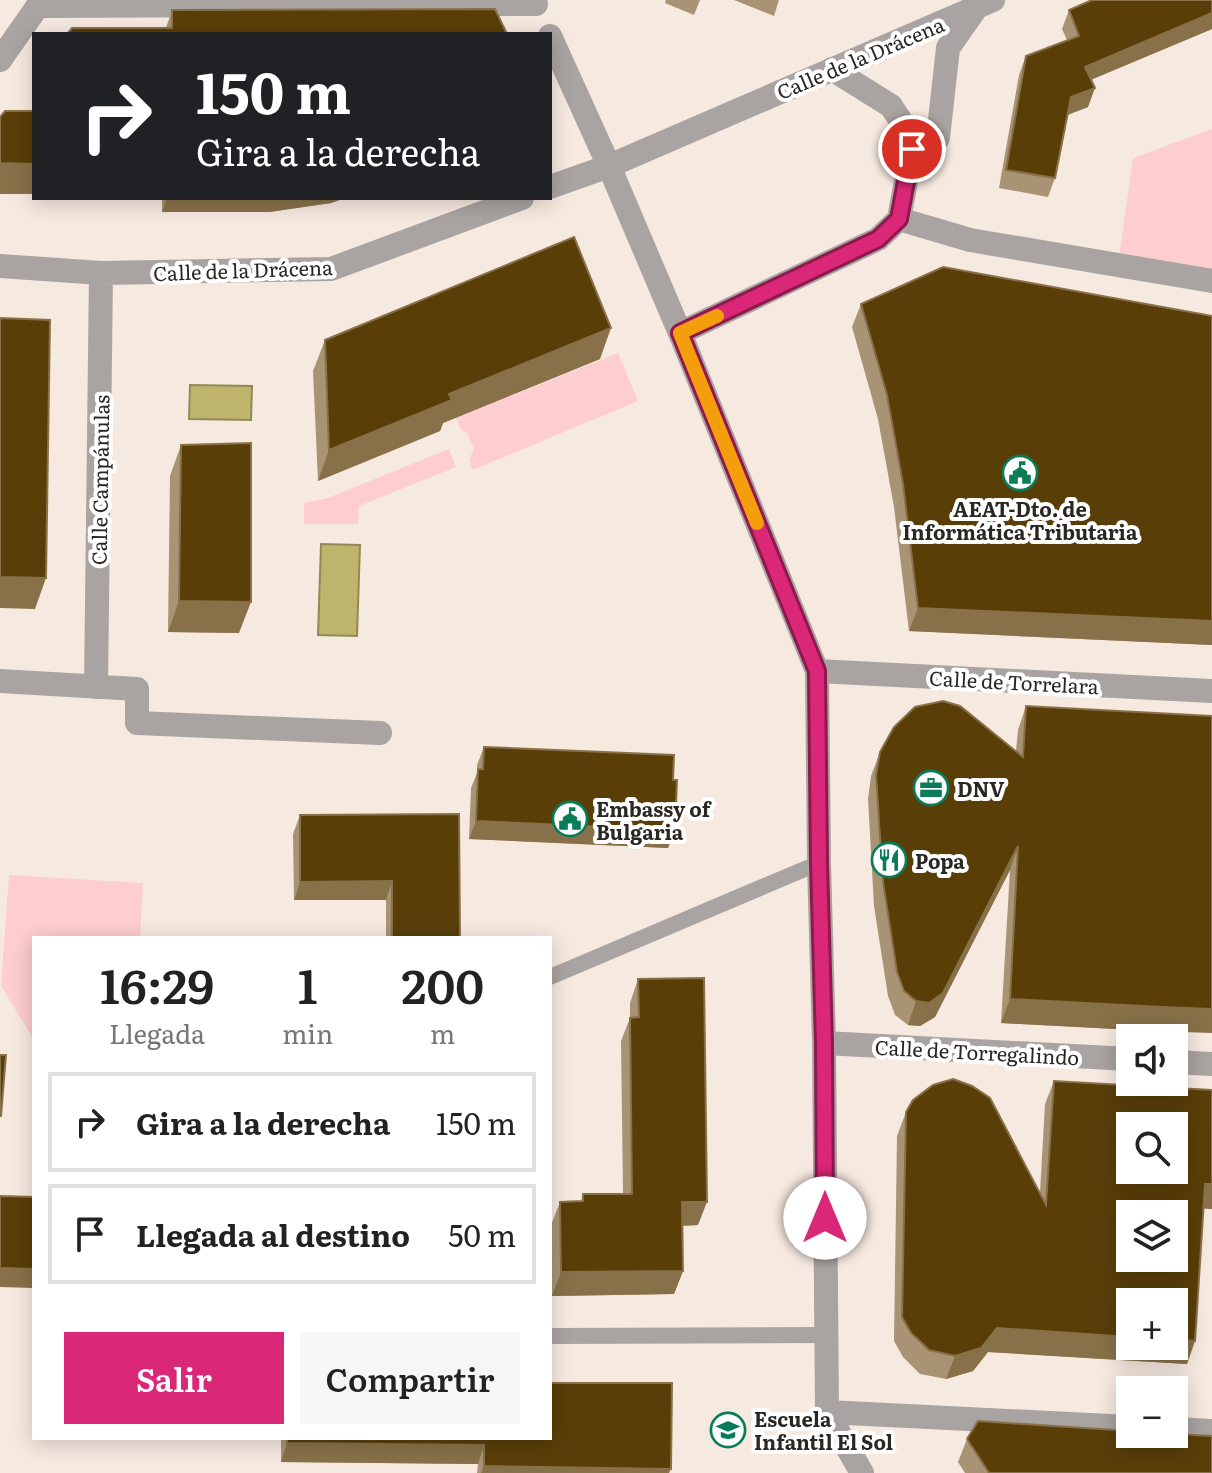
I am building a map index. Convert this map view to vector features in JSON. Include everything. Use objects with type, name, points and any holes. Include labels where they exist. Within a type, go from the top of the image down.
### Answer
[{"type":"street","points":[[0,60],[40,3],[535,2],[549,32]]},
{"type":"street","name":"Calle de la Drácena","points":[[552,186],[609,166],[982,2]]},
{"type":"street","points":[[912,149],[938,138],[948,48],[982,2]]},
{"type":"street","points":[[552,39],[680,333],[817,671],[827,1412],[862,1473]]},
{"type":"street","points":[[680,333],[878,239],[899,219],[912,149],[904,126],[891,106],[832,69]]},
{"type":"street","name":"Calle de la Drácena","points":[[0,266],[101,273],[331,269],[517,200]]},
{"type":"street","points":[[899,219],[970,240],[1212,281]]},
{"type":"street","name":"Calle Campánulas","points":[[96,687],[101,273]]},
{"type":"street","name":"Calle de Torrelara","points":[[817,671],[1212,691]]},
{"type":"street","points":[[0,681],[137,689],[137,723],[380,733]]},
{"type":"street","name":"Calle de Torregalindo","points":[[824,1043],[1116,1058]]},
{"type":"street","points":[[1188,1063],[1212,1064]]},
{"type":"street","points":[[827,1412],[1116,1426]]},
{"type":"street","points":[[1188,1430],[1212,1431]]},
{"type":"lane","points":[[552,976],[819,863]]},
{"type":"lane","points":[[552,1336],[826,1335]]},
{"type":"shaded area","points":[[1212,129],[1212,281],[1118,265],[1133,158]]},
{"type":"shaded area","points":[[618,353],[638,401],[473,470],[469,460],[474,448],[456,418]]},
{"type":"shaded area","points":[[190,385],[252,386],[251,420],[189,419]]},
{"type":"shaded area","points":[[449,449],[456,467],[359,506],[358,524],[304,524],[304,503],[328,498]]},
{"type":"shaded area","points":[[321,544],[360,545],[357,636],[318,635]]},
{"type":"shaded area","points":[[9,875],[143,883],[140,936],[32,936],[32,1037],[1,986]]},
{"type":"building","points":[[1092,0],[1212,0],[1212,13],[1085,67],[1095,88],[1071,97],[1055,178],[1006,170],[1026,56],[1079,36],[1069,10]]},
{"type":"building","points":[[495,9],[506,32],[69,32],[72,28],[172,28],[172,10]]},
{"type":"building","points":[[5,111],[32,111],[32,164],[0,163],[0,117]]},
{"type":"building","points":[[574,237],[611,328],[449,394],[452,400],[329,450],[325,340]]},
{"type":"building","points":[[943,267],[1212,316],[1212,621],[918,608],[903,484],[887,395],[861,304]]},
{"type":"building","points":[[0,318],[50,320],[46,578],[0,577]]},
{"type":"building","points":[[251,443],[251,602],[179,601],[181,445]]},
{"type":"building","points":[[943,701],[960,706],[1023,757],[1026,706],[1212,716],[1212,1009],[1010,999],[1018,846],[943,993],[929,1003],[916,1001],[904,991],[897,972],[883,882],[876,775],[880,752],[894,727],[915,707]]},
{"type":"building","name":"Embassy of Bulgaria","points":[[484,747],[674,755],[673,780],[677,780],[675,830],[476,821],[478,769],[483,769]]},
{"type":"building","points":[[459,814],[460,936],[392,936],[392,881],[300,882],[300,815]]},
{"type":"building","points":[[704,978],[707,1202],[682,1202],[683,1271],[561,1272],[560,1202],[583,1201],[583,1194],[632,1194],[630,1018],[639,1017],[638,979]]},
{"type":"building","points":[[0,1055],[6,1055],[1,1116],[0,1116]]},
{"type":"building","points":[[953,1079],[972,1086],[990,1098],[1046,1205],[1054,1081],[1116,1085],[1116,1096],[1188,1096],[1188,1089],[1212,1090],[1212,1184],[1205,1184],[1195,1341],[1188,1340],[1188,1288],[1116,1288],[1116,1336],[997,1328],[981,1348],[955,1356],[929,1350],[911,1333],[902,1317],[906,1112],[913,1100],[933,1085]]},
{"type":"building","points":[[0,1196],[32,1197],[32,1269],[0,1268]]},
{"type":"building","points":[[552,1383],[672,1383],[671,1469],[484,1466],[484,1445],[287,1443],[287,1440],[552,1440]]},
{"type":"building","points":[[978,1421],[1116,1430],[1116,1448],[1188,1448],[1188,1435],[1212,1436],[1212,1473],[989,1473],[967,1439]]},
{"type":"slow traffic","points":[[717,316],[680,333],[757,523]]},
{"type":"place","name":"AEAT-Dto. de Informática Tributaria","points":[[1020,473]]},
{"type":"place","name":"DNV","points":[[931,788]]},
{"type":"place","name":"Embassy of Bulgaria","points":[[570,819]]},
{"type":"place","name":"Popa","points":[[889,860]]},
{"type":"place","name":"Escuela Infantil El Sol","points":[[728,1430]]},
{"type":"route","points":[[825,1218],[817,671],[680,333],[878,239],[899,219],[912,149]]}]
